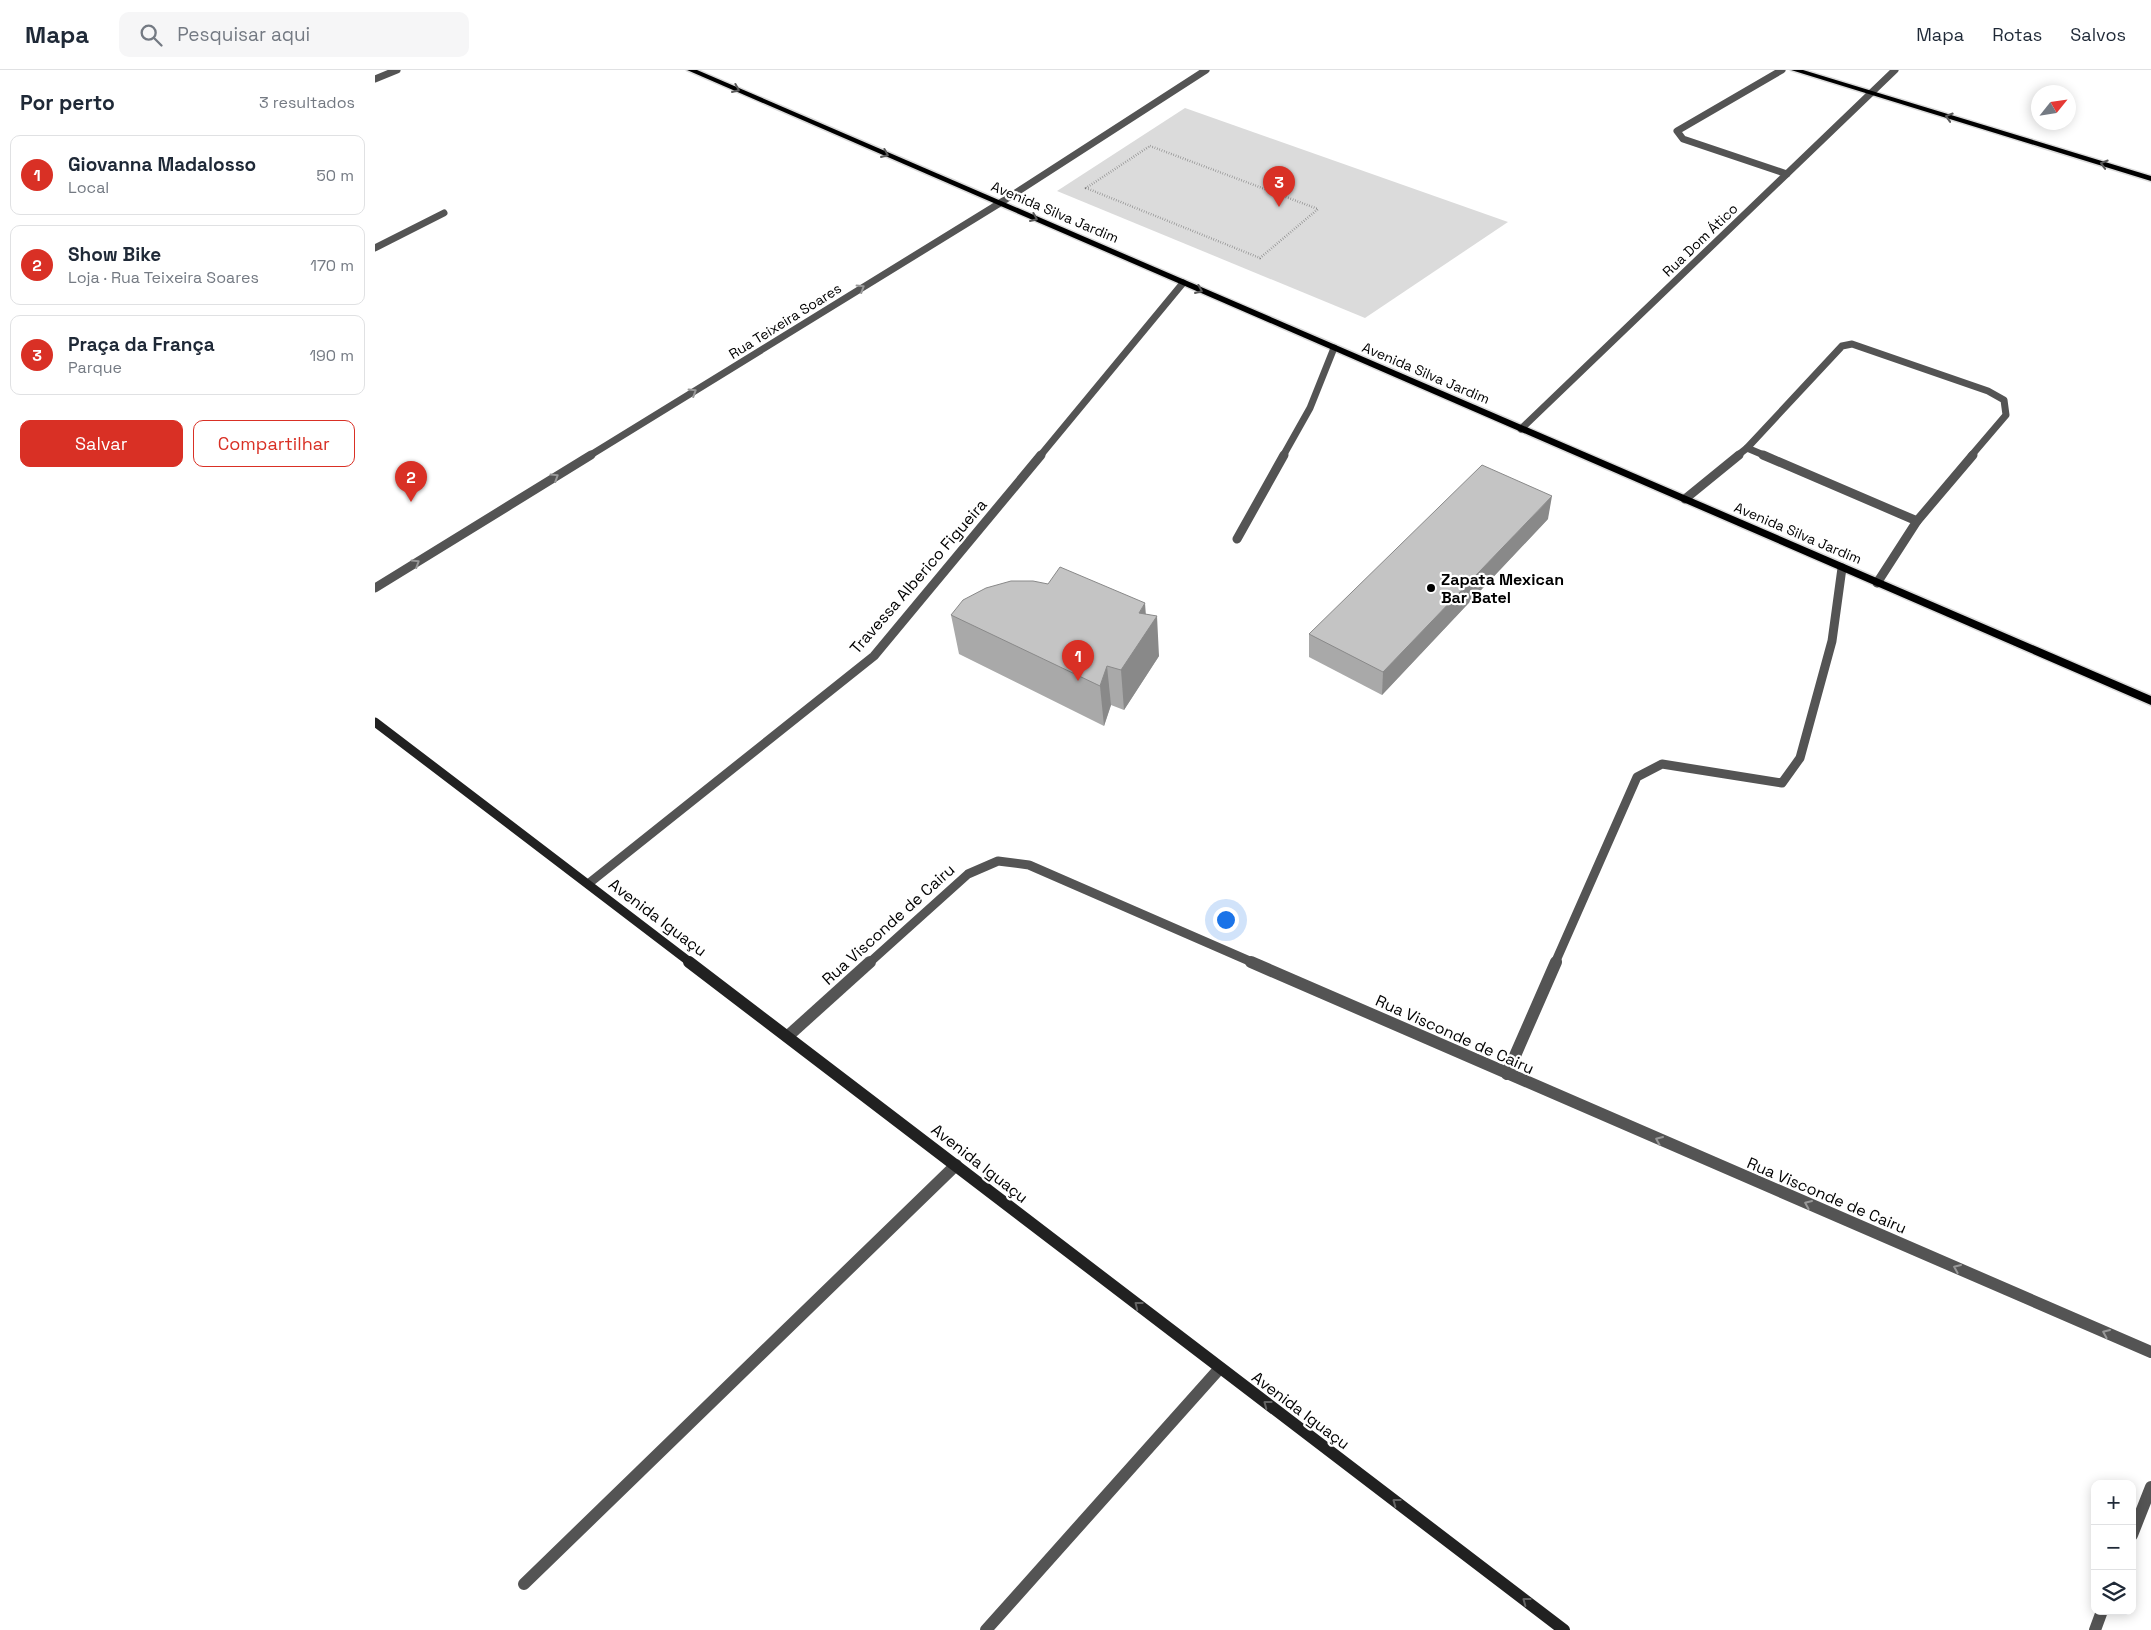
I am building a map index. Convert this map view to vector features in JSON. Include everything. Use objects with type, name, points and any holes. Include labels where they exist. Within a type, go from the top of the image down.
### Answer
[{"type":"main road","name":"Avenida Silva Jardim","points":[[691,70],[2151,701]]},
{"type":"main road","points":[[1795,70],[2151,179]]},
{"type":"main road","name":"Avenida Iguaçu","points":[[375,722],[1565,1630]]},
{"type":"street","points":[[375,79],[397,70]]},
{"type":"street","name":"Rua Teixeira Soares","points":[[375,588],[999,203],[1206,70]]},
{"type":"street","points":[[1783,70],[1677,131],[1683,139],[1787,174]]},
{"type":"street","name":"Rua Dom Ático","points":[[1521,429],[1895,70]]},
{"type":"street","points":[[375,248],[444,214]]},
{"type":"street","name":"Travessa Alberico Figueira","points":[[588,884],[874,656],[1183,283]]},
{"type":"street","points":[[1685,499],[1747,448],[1842,346],[1852,344],[1988,391],[2004,400],[2006,415],[1917,521],[1877,583]]},
{"type":"street","points":[[1237,539],[1310,408],[1333,348]]},
{"type":"street","points":[[1747,448],[1917,521]]},
{"type":"street","points":[[1507,1074],[1637,777],[1662,764],[1782,783],[1800,758],[1832,641],[1842,568]]},
{"type":"street","name":"Rua Visconde de Cairu","points":[[788,1036],[968,874],[998,861],[1029,865],[2151,1352]]},
{"type":"street","points":[[524,1584],[956,1165]]},
{"type":"street","points":[[986,1630],[1220,1368]]},
{"type":"street","points":[[2136,1525],[2151,1487]]},
{"type":"street","points":[[2095,1630],[2101,1615]]},
{"type":"path","points":[[1150,146],[1318,209],[1260,258],[1086,188],[1150,146]]},
{"type":"shaded area","points":[[1185,108],[1508,222],[1365,318],[1057,191]]},
{"type":"building","name":"Zapata Mexican Bar Batel","points":[[1482,465],[1552,496],[1383,672],[1309,634]]},
{"type":"building","points":[[1060,567],[1145,603],[1139,613],[1157,616],[1121,670],[1107,666],[1100,686],[951,615],[963,600],[986,588],[1011,581],[1033,581],[1048,584]]},
{"type":"place","name":"Praça da França","points":[[1279,207]]},
{"type":"place","name":"Show Bike","points":[[411,502]]},
{"type":"place","name":"Zapata Mexican Bar Batel","points":[[1431,588]]},
{"type":"place","name":"Giovanna Madalosso","points":[[1078,681]]}]
